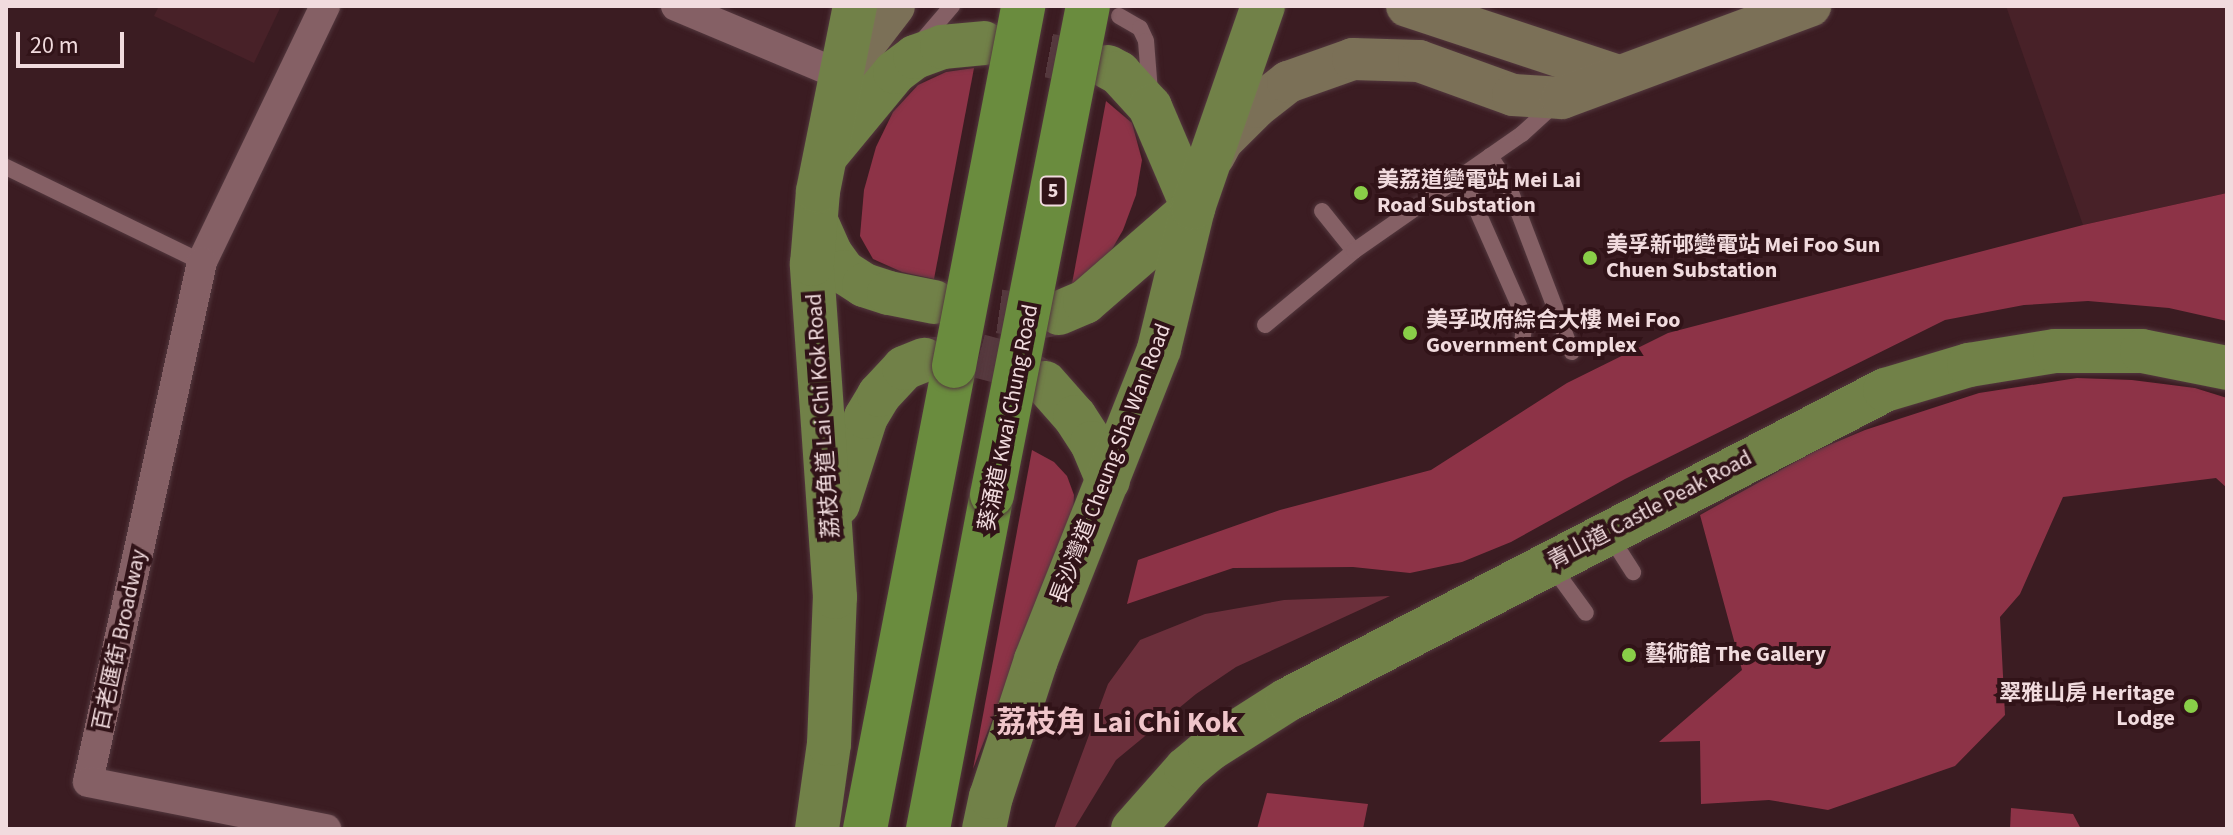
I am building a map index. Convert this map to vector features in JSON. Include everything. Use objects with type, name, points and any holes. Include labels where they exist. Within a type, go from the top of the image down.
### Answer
[{"type":"highway","points":[[865,829],[1023,6]]},
{"type":"highway","name":"葵涌道 Kwai Chung Road","points":[[928,829],[992,495],[1104,11]]},
{"type":"main road","name":"荔枝角道 Lai Chi Kok Road","points":[[817,829],[829,744],[834,672],[832,525],[812,264],[824,158],[855,6]]},
{"type":"main road","points":[[841,75],[894,6]]},
{"type":"main road","name":"長沙灣道 Cheung Sha Wan Road","points":[[984,829],[991,797],[1036,660],[1159,349],[1198,192],[1263,6]]},
{"type":"main road","points":[[1407,6],[1608,71]]},
{"type":"main road","points":[[1059,313],[1085,302],[1198,192],[1222,141],[1267,98],[1288,82],[1313,70],[1353,59],[1419,61],[1513,95],[1562,98],[1593,90],[1608,71],[1793,9]]},
{"type":"main road","points":[[824,158],[895,72],[915,57],[942,47],[984,43]]},
{"type":"main road","points":[[1108,67],[1119,73],[1150,107],[1198,192]]},
{"type":"main road","points":[[815,219],[830,253],[844,272],[876,289],[934,302]]},
{"type":"main road","name":"青山道 Castle Peak Road","points":[[1133,829],[1186,769],[1239,729],[1287,700],[1842,409],[1926,375],[2012,356],[2096,349],[2190,358],[2227,368]]},
{"type":"main road","points":[[832,525],[872,406],[891,379],[924,360]]},
{"type":"main road","points":[[1045,383],[1075,417],[1092,443],[1108,481]]},
{"type":"street","name":"百老匯街 Broadway","points":[[325,6],[202,262],[88,782],[326,829]]},
{"type":"street","points":[[676,6],[841,75]]},
{"type":"lane","points":[[895,72],[952,6]]},
{"type":"lane","points":[[1104,11],[1140,28],[1146,41],[1150,107]]},
{"type":"lane","points":[[1265,325],[1354,251],[1522,134],[1562,98]]},
{"type":"lane","points":[[1490,156],[1507,182],[1572,352]]},
{"type":"lane","points":[[6,167],[202,262]]},
{"type":"lane","points":[[1461,174],[1525,319],[1522,344]]},
{"type":"lane","points":[[1322,211],[1354,251]]},
{"type":"lane","points":[[1607,532],[1633,572]]},
{"type":"lane","points":[[1550,563],[1586,613]]},
{"type":"shaded area","points":[[159,6],[281,6],[254,63],[154,16]]},
{"type":"shaded area","points":[[2006,6],[2227,6],[2227,193],[2083,225]]},
{"type":"shaded area","points":[[974,68],[934,279],[902,272],[873,259],[860,236],[864,190],[876,147],[893,112],[918,85],[946,72]]},
{"type":"shaded area","points":[[1106,101],[1132,123],[1142,160],[1136,195],[1123,230],[1103,265],[1071,289]]},
{"type":"shaded area","points":[[2227,193],[2227,321],[2169,308],[2088,301],[2024,305],[1945,320],[1625,479],[1511,542],[1462,562],[1410,573],[1353,567],[1233,568],[1127,604],[1138,560],[1280,510],[1431,470],[1567,383],[1668,333],[2083,225]]},
{"type":"shaded area","points":[[2077,378],[2132,380],[2195,388],[2227,398],[2227,488],[2216,478],[2063,497],[2020,594],[2000,617],[2005,715],[1955,766],[1828,810],[1769,800],[1701,804],[1700,741],[1659,742],[1742,670],[1700,515],[1815,451],[1865,430],[1979,393]]},
{"type":"shaded area","points":[[1032,450],[1054,462],[1067,476],[1074,495],[1073,514],[973,769]]},
{"type":"shaded area","points":[[1390,596],[1236,667],[1196,694],[1116,760],[1074,829],[1054,829],[1108,684],[1140,640],[1205,614],[1284,600]]},
{"type":"shaded area","points":[[1267,793],[1368,804],[1363,829],[1257,829]]},
{"type":"shaded area","points":[[2011,808],[2073,814],[2081,829],[2010,829]]},
{"type":"tunnel","points":[[984,43],[1108,67]]},
{"type":"tunnel","points":[[934,302],[1038,317],[1059,313]]},
{"type":"tunnel","points":[[924,360],[979,356],[1012,365],[1045,383]]},
{"type":"place","name":"美荔道變電站 Mei Lai Road Substation","points":[[1361,193]]},
{"type":"place","name":"美孚新邨變電站 Mei Foo Sun Chuen Substation","points":[[1590,258]]},
{"type":"place","name":"美孚政府綜合大樓 Mei Foo Government Complex","points":[[1410,333]]},
{"type":"place","name":"藝術館 The Gallery","points":[[1629,655]]},
{"type":"place","name":"翠雅山房 Heritage Lodge","points":[[2191,706]]},
{"type":"district","name":"荔枝角 Lai Chi Kok","points":[[1117,723]]}]
